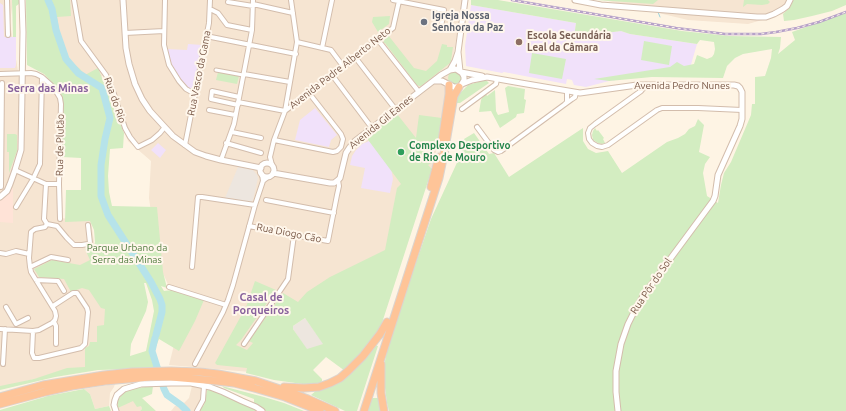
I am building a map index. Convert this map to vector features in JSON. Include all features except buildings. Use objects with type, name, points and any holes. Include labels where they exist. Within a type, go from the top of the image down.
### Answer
[{"type":"highway","points":[[361,411],[387,322],[434,180],[449,94],[448,84]]},
{"type":"highway","points":[[361,411],[439,178],[454,96],[460,85]]},
{"type":"highway","points":[[273,386],[311,388],[325,385],[343,376],[363,356],[380,334],[387,322]]},
{"type":"highway","points":[[382,352],[380,383],[384,411]]},
{"type":"highway","points":[[171,377],[200,372],[256,381],[308,399],[335,411]]},
{"type":"highway","points":[[0,404],[72,386],[150,374]]},
{"type":"highway","points":[[0,397],[71,380],[104,375],[150,374],[234,383],[274,393],[320,411]]},
{"type":"highway","points":[[306,405],[315,411]]},
{"type":"street","points":[[7,0],[8,34]]},
{"type":"street","points":[[0,198],[7,191],[21,150],[23,38],[22,0]]},
{"type":"street","name":"Rua do Rio","points":[[74,0],[82,41],[106,74],[125,128],[130,137],[138,148],[152,140],[164,128]]},
{"type":"street","points":[[123,0],[126,48],[129,64],[135,84],[150,112],[164,128],[195,152],[221,160],[261,168]]},
{"type":"street","points":[[165,0],[164,45],[166,57],[172,72],[179,82],[186,89],[195,94]]},
{"type":"street","name":"Rua Vasco da Gama","points":[[185,145],[209,23],[210,0]]},
{"type":"street","points":[[265,176],[270,176],[273,169],[270,156],[284,111],[296,54],[297,42],[291,0]]},
{"type":"street","points":[[322,48],[332,0]]},
{"type":"street","points":[[393,0],[444,10],[441,27]]},
{"type":"street","points":[[448,84],[446,77],[458,52],[465,0]]},
{"type":"street","points":[[575,0],[601,5],[757,17],[774,14],[787,6],[790,0]]},
{"type":"street","name":"Avenida Padre Alberto Neto","points":[[284,111],[393,28],[399,1]]},
{"type":"street","points":[[228,2],[253,3],[293,13]]},
{"type":"street","points":[[221,160],[226,143],[232,132],[236,115],[252,30],[253,3]]},
{"type":"street","points":[[210,9],[218,13],[228,25],[252,30]]},
{"type":"street","points":[[125,33],[164,31]]},
{"type":"street","points":[[206,36],[296,54]]},
{"type":"street","points":[[378,40],[419,92]]},
{"type":"street","points":[[297,42],[331,50],[343,66]]},
{"type":"street","points":[[433,82],[442,81],[454,87],[460,85],[464,80],[464,77],[461,71],[458,52]]},
{"type":"street","points":[[355,57],[396,110]]},
{"type":"street","points":[[449,71],[456,69],[487,77]]},
{"type":"street","points":[[216,70],[290,82]]},
{"type":"street","name":"Avenida Gil Eanes","points":[[328,241],[339,186],[338,180],[341,174],[343,161],[348,150],[355,141],[441,75],[449,71]]},
{"type":"street","points":[[0,74],[22,73],[36,74],[42,77],[40,164],[16,207]]},
{"type":"street","points":[[332,75],[372,128]]},
{"type":"street","name":"Rua de Plutão","points":[[42,77],[51,85],[60,98],[60,220]]},
{"type":"street","name":"Avenida Pedro Nunes","points":[[460,85],[487,77],[586,93],[631,85],[738,86],[742,92],[742,120],[718,175],[715,198]]},
{"type":"street","points":[[462,109],[496,84],[497,79]]},
{"type":"street","points":[[1,187],[2,83]]},
{"type":"street","points":[[631,85],[633,92],[632,97]]},
{"type":"street","points":[[646,85],[641,91],[590,128],[588,134],[592,143],[602,147],[662,108],[742,110]]},
{"type":"street","points":[[239,97],[212,91],[211,99],[284,111]]},
{"type":"street","points":[[565,105],[567,102],[567,91]]},
{"type":"street","points":[[477,127],[494,150],[499,151],[565,105],[574,98],[576,92]]},
{"type":"street","points":[[274,140],[333,152],[337,151],[340,147],[343,139],[309,93]]},
{"type":"street","points":[[209,110],[236,115]]},
{"type":"street","points":[[232,132],[261,138]]},
{"type":"street","points":[[226,143],[261,153]]},
{"type":"street","points":[[261,168],[265,164],[269,163],[273,169],[338,180]]},
{"type":"street","points":[[261,168],[261,173],[265,176]]},
{"type":"street","points":[[15,170],[46,184],[59,184]]},
{"type":"street","points":[[195,364],[226,305],[265,176]]},
{"type":"street","points":[[46,184],[44,219],[47,224],[57,226],[74,245],[90,243],[88,225]]},
{"type":"street","points":[[192,268],[198,197],[255,205]]},
{"type":"street","name":"Rua Pôr do Sol","points":[[618,411],[616,382],[618,358],[625,332],[632,316],[645,292],[715,198]]},
{"type":"street","points":[[266,200],[334,213]]},
{"type":"street","points":[[47,224],[45,227],[35,229],[31,232],[29,254],[31,272],[55,311],[56,316],[54,322],[56,326],[56,344]]},
{"type":"street","name":"Rua Diogo Cão","points":[[249,226],[294,236],[328,241]]},
{"type":"street","points":[[244,344],[288,279],[294,236]]},
{"type":"street","points":[[0,253],[6,254],[16,251],[29,254]]},
{"type":"street","points":[[30,267],[51,257],[68,260]]},
{"type":"street","points":[[36,280],[58,281],[64,290]]},
{"type":"street","points":[[169,287],[226,305]]},
{"type":"street","points":[[33,331],[32,353],[34,358],[81,348],[85,344],[88,312],[87,308],[76,293],[73,293],[53,306]]},
{"type":"street","points":[[6,307],[16,324],[17,330]]},
{"type":"street","points":[[16,324],[28,318]]},
{"type":"street","points":[[3,364],[2,329],[33,331],[39,330],[54,322]]},
{"type":"street","points":[[116,411],[114,405],[122,390],[141,384],[156,383],[171,377],[223,392],[262,411]]},
{"type":"street","points":[[197,411],[203,400],[204,386]]},
{"type":"shaded area","points":[[0,0],[13,0],[10,23],[18,71],[38,73],[60,95],[60,218],[91,221],[107,310],[106,332],[85,369],[74,370],[0,387]]},
{"type":"shaded area","points":[[52,0],[463,0],[438,144],[432,167],[407,189],[394,247],[290,316],[262,373],[169,365],[175,341],[178,307],[158,262],[149,198],[151,161],[128,141],[104,75],[89,84],[61,56]]},
{"type":"shaded area","points":[[604,0],[793,0],[790,7],[783,14],[748,24],[688,20]]},
{"type":"shaded area","points":[[0,3],[3,5],[4,37],[16,37],[15,68],[0,68]]},
{"type":"shaded area","points":[[471,5],[576,23],[574,37],[621,31],[630,34],[697,44],[688,75],[652,75],[609,81],[586,87],[574,85],[572,80],[567,79],[566,84],[504,72],[502,73],[466,66],[465,46]]},
{"type":"shaded area","points":[[188,44],[202,45],[193,91],[184,85],[179,78],[172,65],[167,49],[187,50]]},
{"type":"shaded area","points":[[315,108],[337,135],[331,140],[329,147],[295,140],[300,120]]},
{"type":"shaded area","points":[[369,141],[391,168],[393,179],[390,193],[361,188],[365,168],[350,165],[352,156],[356,150],[362,144]]},
{"type":"shaded area","points":[[158,143],[166,150],[160,158],[151,150]]},
{"type":"shaded area","points":[[238,167],[253,170],[257,175],[258,178],[253,200],[251,202],[225,198]]},
{"type":"shaded area","points":[[13,188],[13,223],[0,222],[0,200]]},
{"type":"shaded area","points":[[305,318],[324,344],[307,350],[293,329],[293,326]]},
{"type":"shaded area","points":[[115,384],[110,393],[109,406],[95,409],[90,394],[84,389]]},
{"type":"shaded area","points":[[192,386],[208,389],[204,405],[199,411],[171,411],[175,406],[184,403],[189,398]]},
{"type":"shaded area","points":[[133,400],[141,406],[142,409],[140,411],[119,411],[118,408]]},
{"type":"green space","points":[[12,0],[19,0],[19,4],[16,6],[16,37],[13,37]]},
{"type":"green space","name":"Parque Urbano da Serra das Minas","points":[[26,0],[70,0],[71,16],[57,17],[61,40],[69,60],[85,75],[98,68],[124,133],[123,148],[110,149],[108,176],[112,206],[157,207],[163,272],[167,288],[161,286],[164,291],[172,290],[204,300],[179,351],[159,339],[154,353],[161,368],[98,370],[55,377],[0,390],[0,386],[34,379],[67,368],[85,367],[85,348],[89,346],[90,342],[97,342],[97,326],[104,325],[105,309],[101,308],[89,290],[82,288],[71,292],[64,279],[39,277],[34,269],[52,260],[80,265],[90,260],[85,249],[94,246],[95,242],[94,230],[90,221],[65,222],[66,190],[81,190],[81,158],[62,157],[62,96],[44,74],[27,65]],"holes":[[[144,283],[146,283],[154,311],[146,351],[130,356],[131,344],[146,311],[148,302]]]},
{"type":"green space","points":[[471,0],[498,0],[682,31],[729,36],[781,37],[778,54],[795,40],[792,32],[846,13],[846,411],[389,411],[384,380],[385,361],[389,342],[431,219],[461,154],[464,139],[474,133],[489,154],[494,153],[509,177],[583,128],[583,141],[588,149],[596,153],[608,151],[622,173],[667,142],[685,134],[689,129],[695,126],[698,119],[704,125],[699,152],[710,157],[705,164],[703,173],[707,196],[718,203],[724,173],[731,162],[751,115],[752,104],[755,104],[755,77],[765,76],[771,58],[772,49],[743,54],[735,58],[727,66],[723,78],[652,77],[609,81],[594,79],[670,67],[677,62],[684,66],[694,64],[697,55],[707,59],[712,57],[715,49],[714,42],[700,40],[697,44],[630,34],[621,31],[574,37],[576,23],[471,5]]},
{"type":"green space","points":[[597,0],[658,0],[653,4]]},
{"type":"green space","points":[[744,0],[768,0],[770,2],[762,5],[747,4],[743,7]]},
{"type":"green space","points":[[793,0],[846,0],[846,5],[832,11],[784,21],[783,14],[790,7]]},
{"type":"green space","points":[[390,16],[389,24],[378,32],[372,22],[373,17]]},
{"type":"green space","points":[[388,35],[414,68],[426,71],[437,61],[442,44],[447,45],[447,47],[453,47],[451,61],[421,86],[419,86],[384,43],[383,39]]},
{"type":"green space","points":[[644,41],[672,46],[669,65],[641,60]]},
{"type":"green space","points":[[532,53],[566,59],[562,79],[529,73]]},
{"type":"green space","points":[[455,71],[460,73],[462,78],[460,83],[455,85],[450,83],[448,78],[450,73]]},
{"type":"green space","points":[[218,72],[239,76],[237,84],[216,80]]},
{"type":"green space","points":[[485,80],[489,83],[460,103],[456,103],[459,94],[468,85]]},
{"type":"green space","points":[[508,86],[525,89],[524,99],[526,100],[524,113],[517,114],[516,117],[500,128],[491,111],[479,112],[481,100],[483,96],[486,94],[487,96],[495,90],[496,111],[498,115],[509,112],[505,88]]},
{"type":"green space","points":[[397,114],[416,138],[419,115],[442,118],[438,145],[418,142],[433,162],[428,165],[432,169],[380,329],[345,371],[326,357],[313,370],[322,379],[319,384],[310,385],[274,380],[246,373],[247,368],[217,365],[215,363],[246,307],[255,281],[276,290],[236,345],[247,350],[253,343],[249,341],[283,293],[298,302],[307,292],[330,277],[385,250],[397,188],[401,184],[366,137]],"holes":[[[305,318],[323,344],[307,349],[293,329],[293,326]]]},
{"type":"green space","points":[[595,128],[604,138],[605,143],[598,143],[593,140],[592,135]]},
{"type":"green space","points":[[7,134],[17,135],[17,151],[9,173],[9,152],[7,152]]},
{"type":"green space","points":[[374,345],[378,346],[357,411],[345,411],[311,395],[317,390],[335,384]]},
{"type":"green space","points":[[153,386],[152,394],[142,398],[156,411],[140,411],[142,409],[141,406],[137,407],[133,401],[118,408],[117,402],[119,398],[129,389]]},
{"type":"green space","points":[[222,386],[284,403],[304,411],[266,411],[254,403],[254,399]]},
{"type":"green space","points":[[84,389],[90,394],[95,409],[109,406],[111,411],[0,411],[48,396]]},
{"type":"green space","points":[[208,389],[260,411],[199,411],[204,405]]},
{"type":"green space","points":[[370,398],[379,398],[382,411],[366,411]]},
{"type":"waterway","points":[[48,0],[66,59],[78,73],[102,88],[110,118],[101,165],[101,196],[108,215],[151,282],[160,299],[162,312],[156,335]]},
{"type":"waterway","points":[[658,12],[660,17]]},
{"type":"waterway","points":[[155,338],[152,351],[164,389],[167,395],[187,411]]},
{"type":"railway","points":[[512,0],[676,28],[725,34],[761,34],[776,32],[819,22],[846,12]]},
{"type":"place","name":"Igreja Nossa Senhora da Paz","points":[[424,22]]},
{"type":"place","name":"Escola Secundária Leal da Câmara","points":[[519,42]]},
{"type":"place","name":"Complexo Desportivo de Rio de Mouro","points":[[401,152]]},
{"type":"district","name":"Serra das Minas","points":[[48,88]]},
{"type":"district","name":"Casal de Porqueiros","points":[[261,303]]}]
